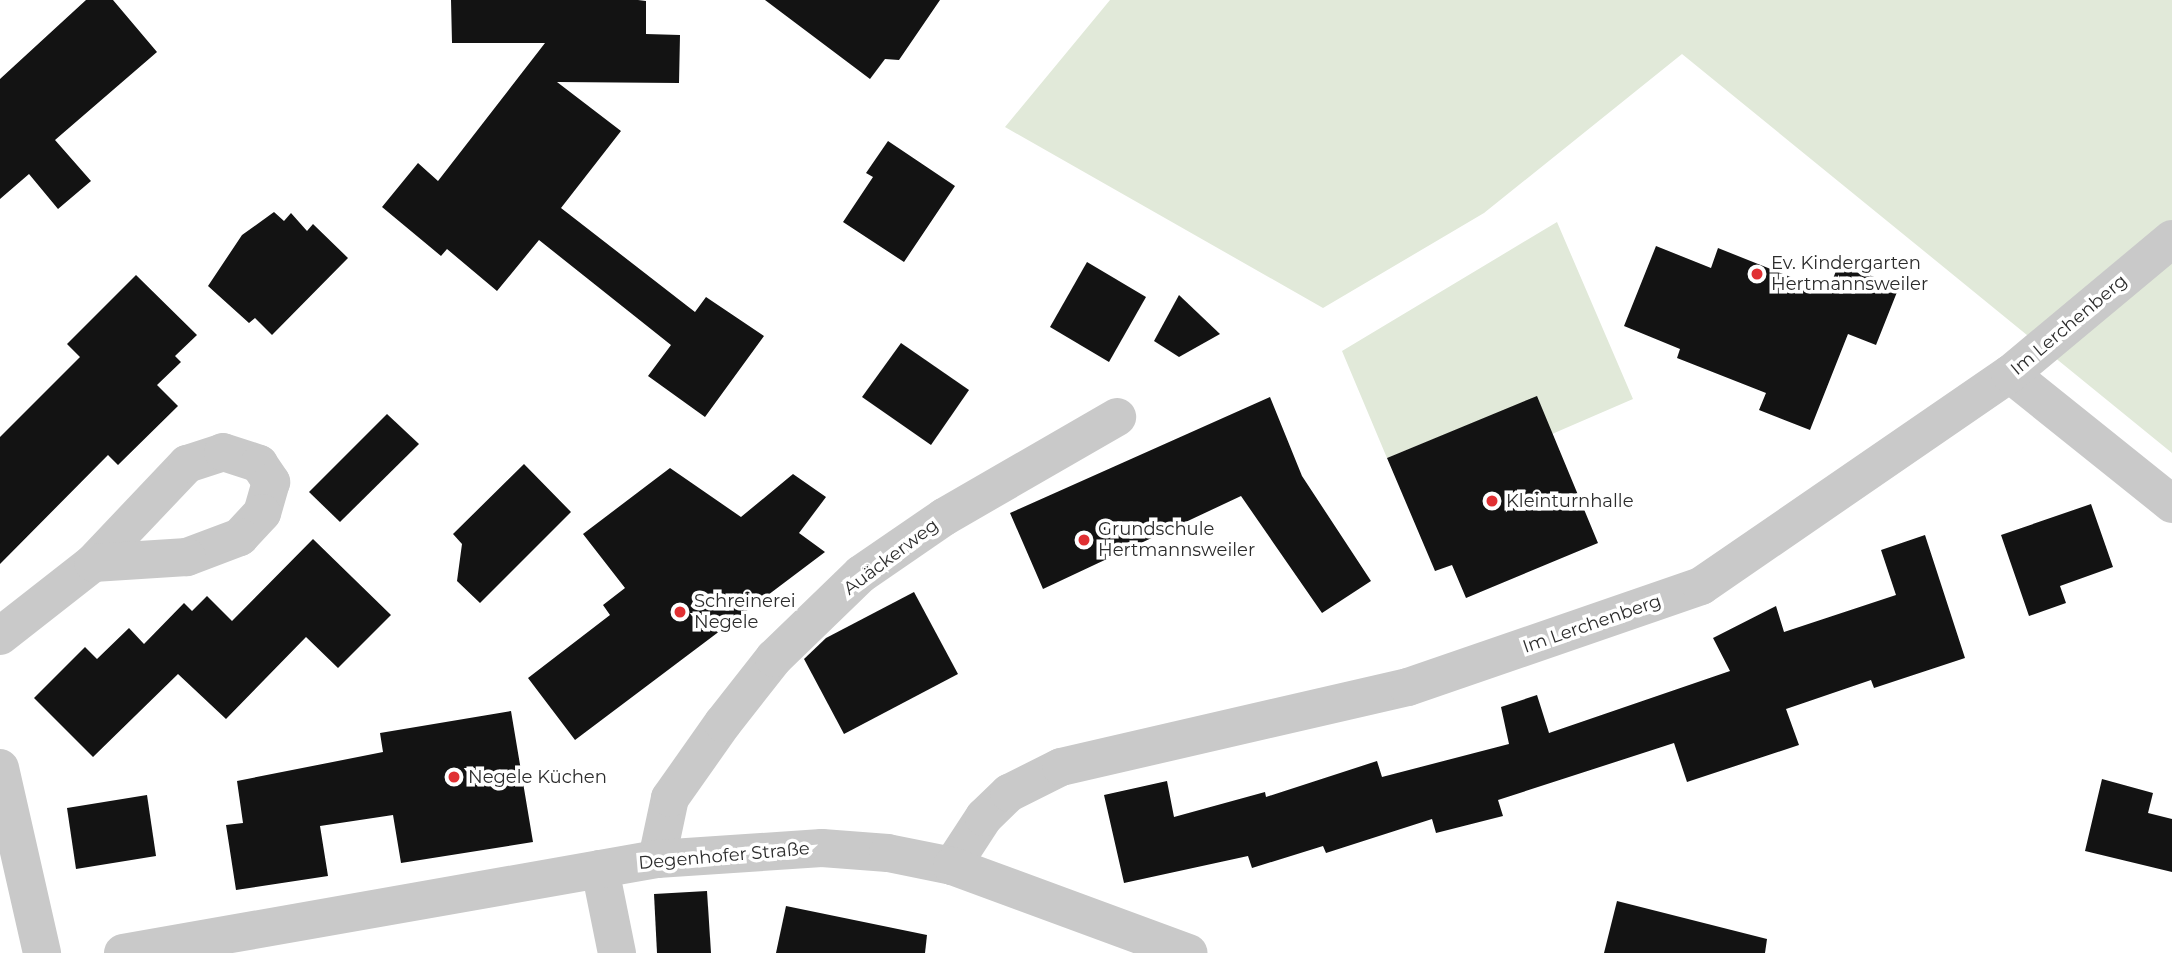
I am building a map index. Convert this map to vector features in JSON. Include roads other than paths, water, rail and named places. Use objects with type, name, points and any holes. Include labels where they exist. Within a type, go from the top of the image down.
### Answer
[{"type":"street","name":"Im Lerchenberg","points":[[952,866],[984,817],[1009,793],[1061,767],[1408,687],[1701,586],[2010,374],[2172,239]]},
{"type":"street","points":[[2010,374],[2172,504]]},
{"type":"street","name":"Auäckerweg","points":[[657,859],[670,798],[723,723],[774,658],[861,574],[944,517],[1117,417]]},
{"type":"street","points":[[0,636],[93,563]]},
{"type":"street","points":[[0,768],[42,953]]},
{"type":"street","name":"Degenhofer Straße","points":[[124,953],[657,859],[822,848],[888,853],[952,866],[1189,953]]},
{"type":"street","points":[[600,869],[617,953]]},
{"type":"place","name":"Ev. Kindergarten Hertmannsweiler","points":[[1757,274]]},
{"type":"place","name":"Kleinturnhalle","points":[[1492,501]]},
{"type":"place","name":"Grundschule Hertmannsweiler","points":[[1084,540]]},
{"type":"place","name":"Schreinerei Negele","points":[[680,612]]},
{"type":"place","name":"Negele Küchen","points":[[454,777]]}]
